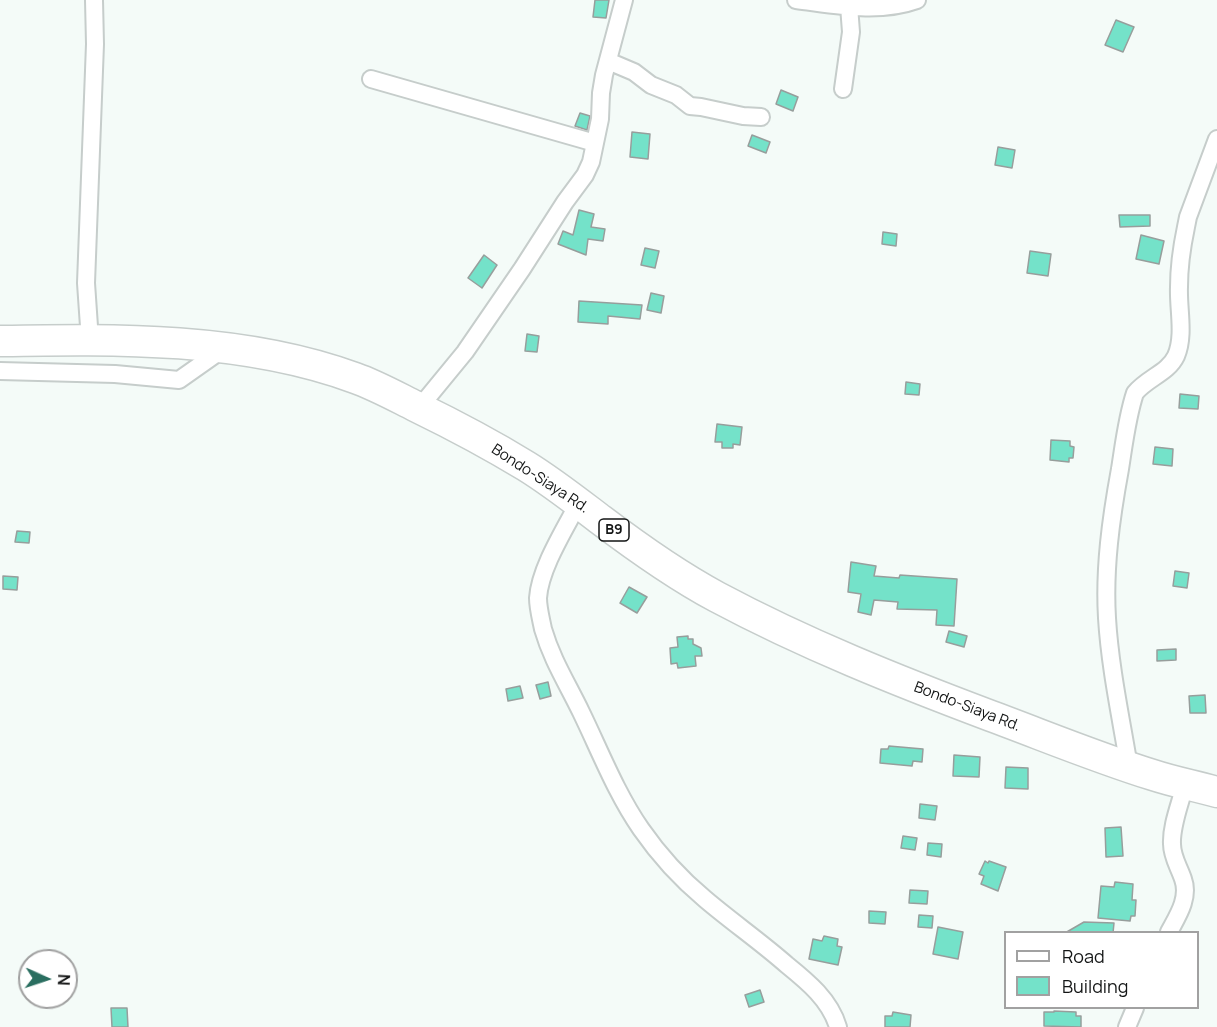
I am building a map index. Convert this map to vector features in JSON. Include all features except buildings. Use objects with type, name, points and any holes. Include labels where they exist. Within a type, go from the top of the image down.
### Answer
[{"type":"highway","name":"Bondo-Siaya Rd.","points":[[0,341],[154,343],[223,348],[275,356],[356,378],[473,435],[519,462],[555,484],[647,554],[693,583],[790,634],[938,696],[1042,736],[1156,776],[1217,792]]},
{"type":"street","points":[[90,341],[86,283],[95,55],[94,0]]},
{"type":"street","points":[[419,408],[465,352],[585,175],[591,162],[600,119],[604,75],[624,0]]},
{"type":"street","points":[[796,0],[886,8],[901,6],[917,0]]},
{"type":"street","points":[[843,89],[851,32],[849,6]]},
{"type":"street","points":[[608,61],[634,72],[651,85],[676,95],[690,106],[761,117]]},
{"type":"street","points":[[371,79],[595,143]]},
{"type":"street","points":[[1130,767],[1107,618],[1106,583],[1114,502],[1135,393],[1171,363],[1179,347],[1181,332],[1179,284],[1185,227],[1217,139]]},
{"type":"street","points":[[0,371],[115,374],[179,380],[223,348]]},
{"type":"street","points":[[579,502],[546,569],[538,597],[540,618],[556,666],[580,709],[623,800],[647,838],[677,873],[699,893],[802,977],[825,1000],[835,1016],[838,1027]]},
{"type":"street","points":[[1170,931],[1185,896],[1184,881],[1173,854],[1172,842],[1185,784]]},
{"type":"street","points":[[1127,1027],[1135,1009]]}]
